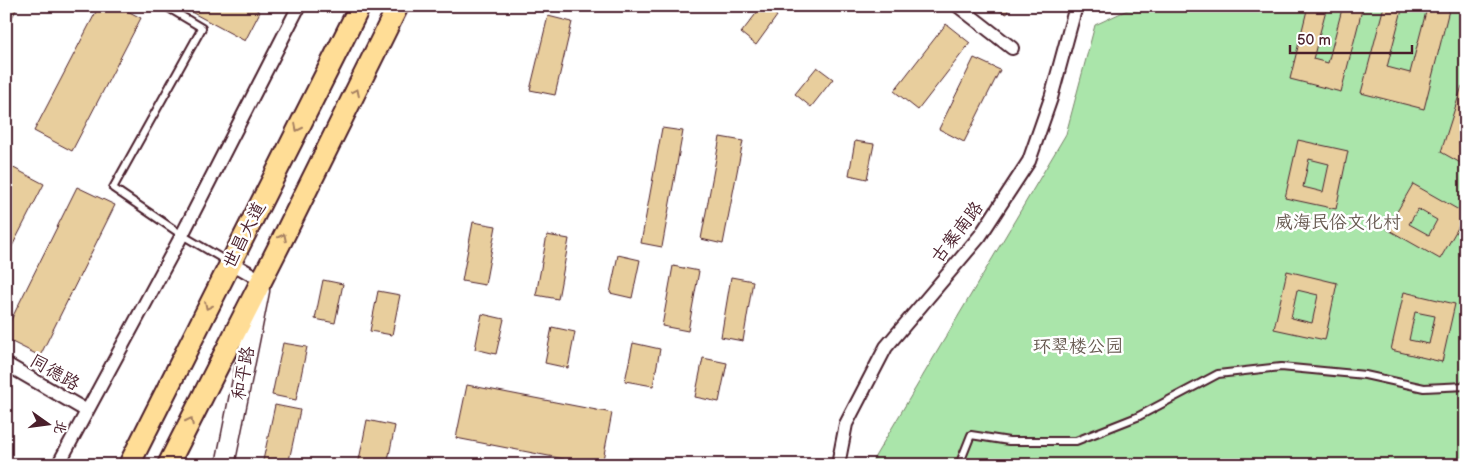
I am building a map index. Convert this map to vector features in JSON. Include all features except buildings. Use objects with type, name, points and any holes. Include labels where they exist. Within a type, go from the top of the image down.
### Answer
[{"type":"main road","name":"世昌大道","points":[[129,465],[360,6]]},
{"type":"main road","name":"世昌大道","points":[[168,465],[398,6]]},
{"type":"street","points":[[58,465],[182,235],[299,6]]},
{"type":"street","points":[[958,6],[1012,48]]},
{"type":"street","name":"古寨南路","points":[[838,465],[846,424],[886,347],[980,236],[1029,161],[1051,98],[1076,6]]},
{"type":"street","points":[[1072,22],[1086,6]]},
{"type":"street","points":[[230,262],[261,280]]},
{"type":"street","name":"和平路","points":[[226,465],[261,280]]},
{"type":"street","name":"同德路","points":[[6,364],[87,411]]},
{"type":"lane","points":[[165,6],[202,28],[113,188],[182,235],[230,262]]},
{"type":"lane","points":[[959,465],[971,435],[1009,441],[1076,441],[1137,416],[1218,374],[1281,367],[1365,375],[1424,388],[1466,386]]},
{"type":"green space","name":"环翠楼公园","points":[[1136,6],[1466,6],[1466,465],[870,465],[1066,134],[1095,25]]},
{"type":"park label","name":"威海民俗文化村","points":[[1338,222]]}]
